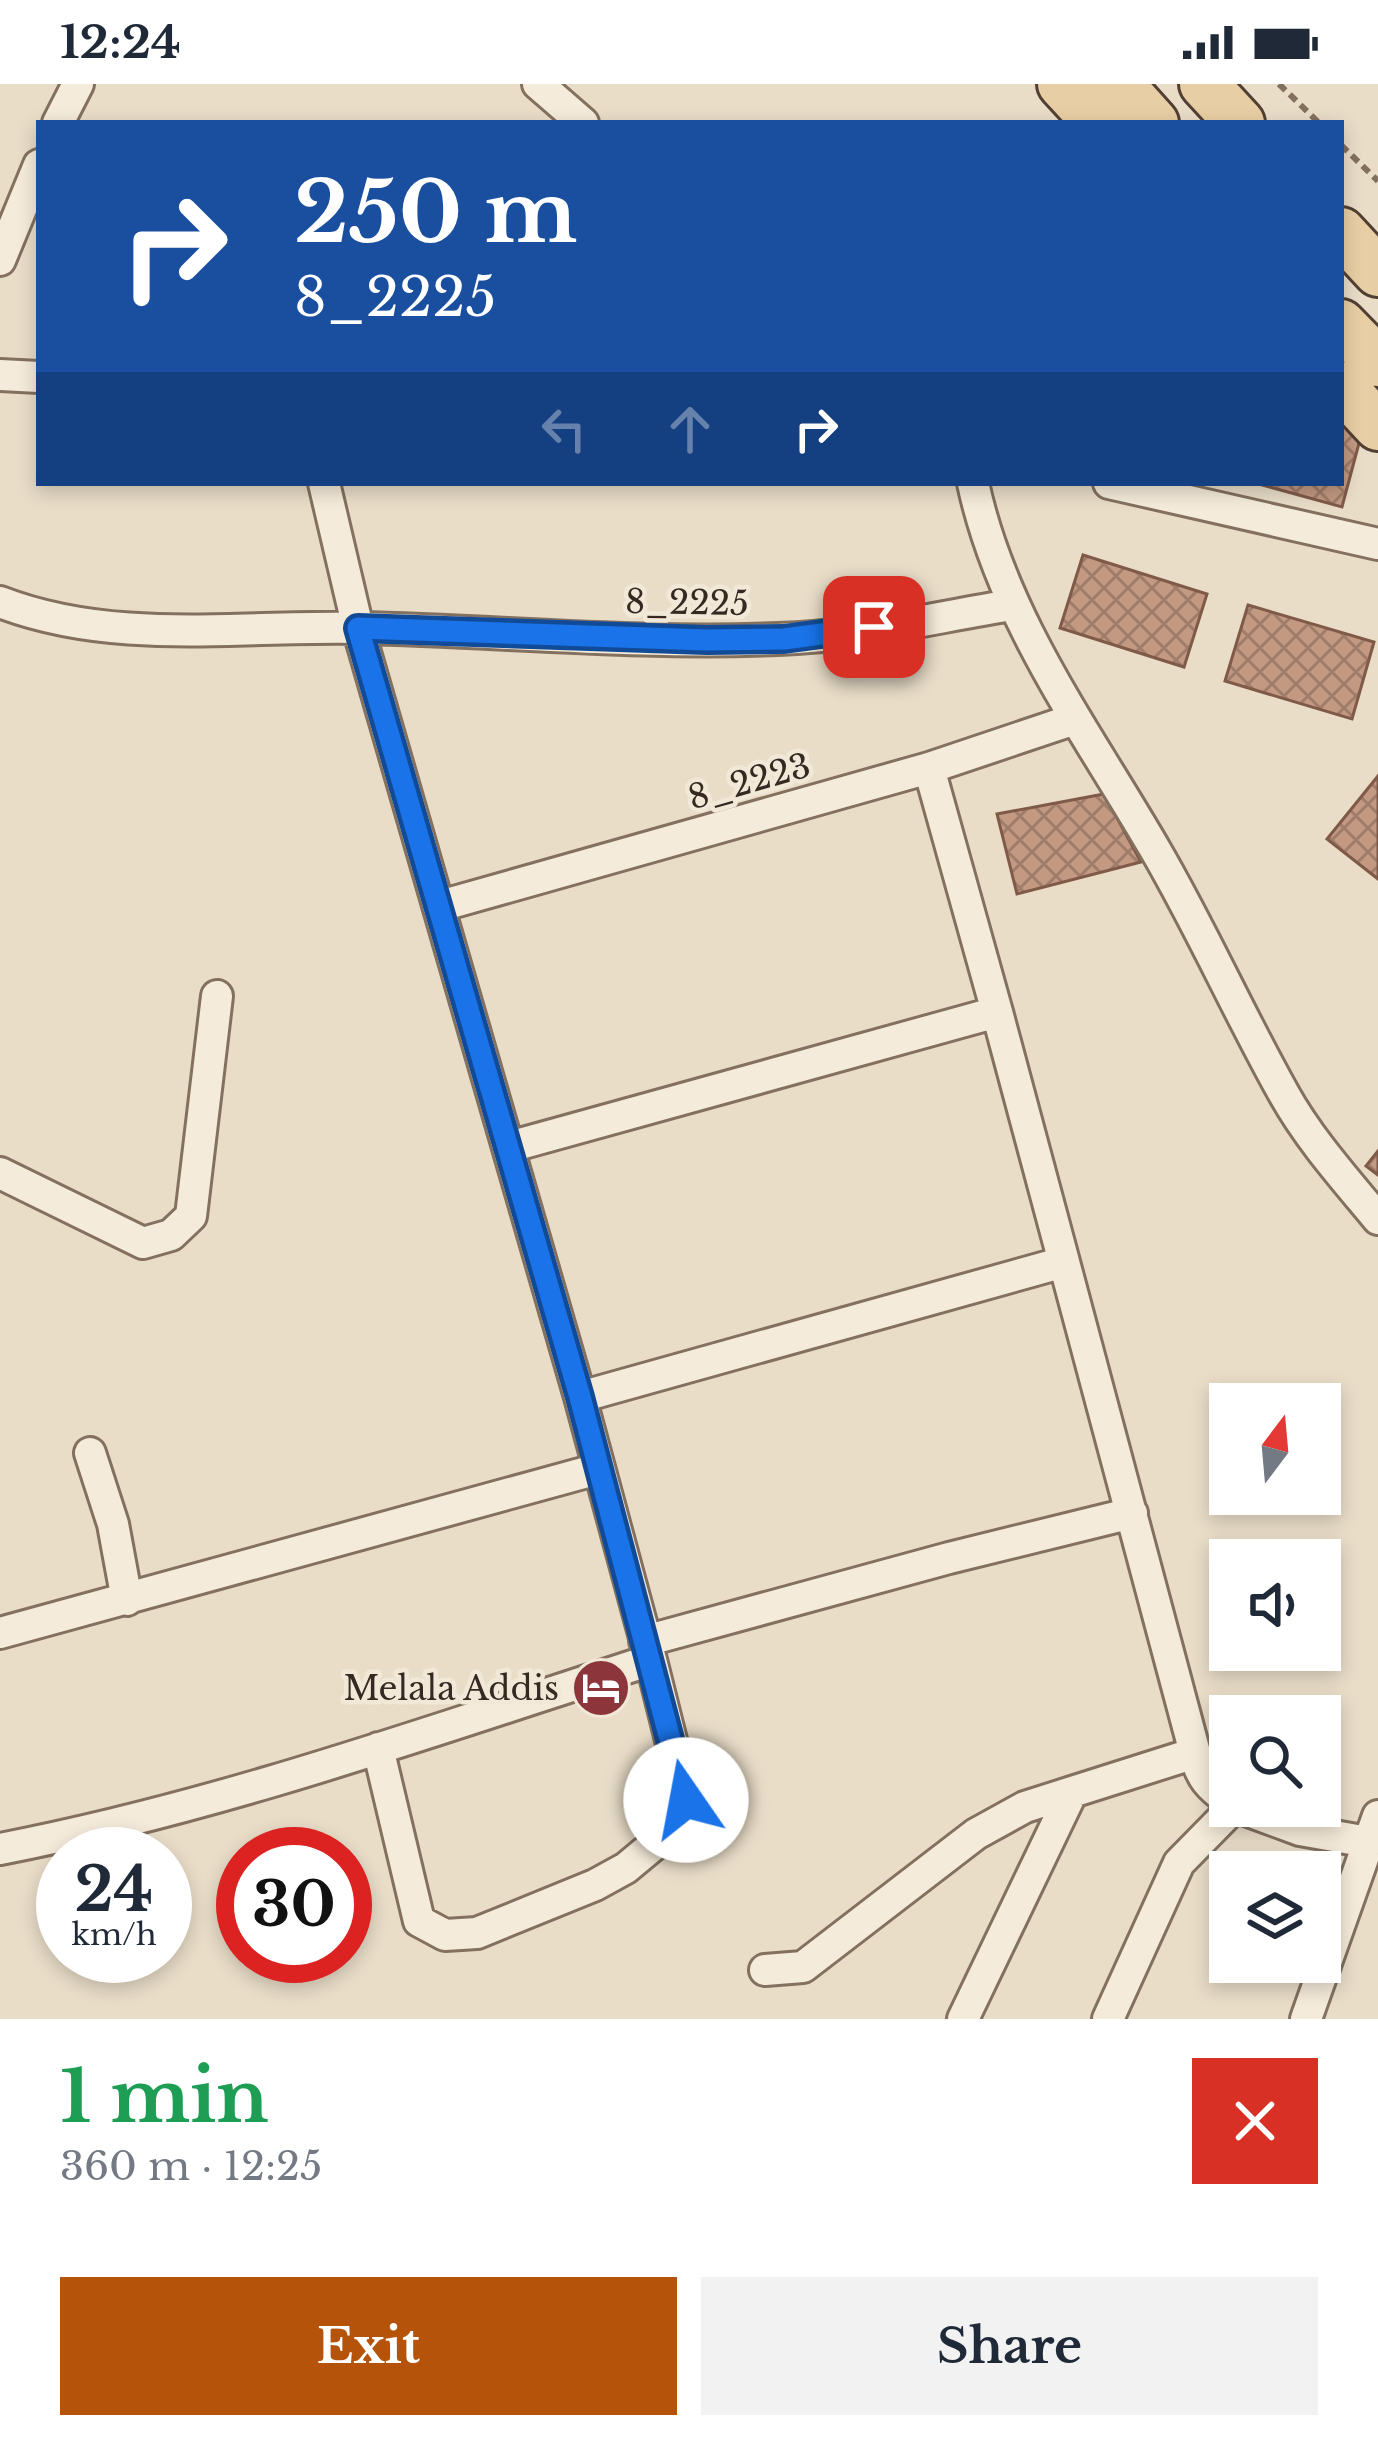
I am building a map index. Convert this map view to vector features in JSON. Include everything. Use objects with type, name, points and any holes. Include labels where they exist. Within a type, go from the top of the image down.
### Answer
[{"type":"main road","points":[[1062,84],[1095,120]]},
{"type":"main road","points":[[1118,84],[1151,120]]},
{"type":"main road","points":[[1204,84],[1237,120]]},
{"type":"main road","points":[[1344,235],[1378,272]]},
{"type":"main road","points":[[1344,326],[1378,362]]},
{"type":"main road","points":[[1344,389],[1378,426]]},
{"type":"street","points":[[60,120],[78,84]]},
{"type":"street","points":[[538,84],[580,120]]},
{"type":"street","points":[[0,260],[36,172]]},
{"type":"street","points":[[0,375],[36,377]]},
{"type":"street","points":[[325,486],[358,628],[580,1397],[685,1788],[682,1812],[626,1868],[477,1933],[445,1935],[418,1921],[378,1748]]},
{"type":"street","points":[[974,486],[981,523],[1012,604],[1156,850],[1285,1097],[1378,1219]]},
{"type":"street","points":[[1122,486],[1378,544]]},
{"type":"street","name":"8_2225","points":[[0,602],[67,623],[119,629],[358,628],[784,639],[1012,604]]},
{"type":"street","name":"8_2223","points":[[440,906],[929,768],[1076,719]]},
{"type":"street","points":[[929,768],[1199,1772],[1209,1786]]},
{"type":"street","points":[[0,1173],[143,1243],[171,1235],[191,1216],[218,996]]},
{"type":"street","points":[[508,1147],[997,1012]]},
{"type":"street","points":[[580,1397],[1064,1262]]},
{"type":"street","points":[[90,1454],[113,1524],[128,1600]]},
{"type":"street","points":[[0,1634],[598,1468]]},
{"type":"street","points":[[0,1849],[85,1832],[378,1748],[648,1651],[949,1558],[1132,1513]]},
{"type":"street","points":[[766,1970],[803,1967],[976,1834],[1025,1808],[1195,1753]]},
{"type":"street","points":[[963,2019],[1072,1792]]},
{"type":"street","points":[[1108,2019],[1179,1863],[1213,1827]]},
{"type":"street","points":[[1294,1827],[1373,1829],[1306,2019]]},
{"type":"path","points":[[1279,84],[1315,120]]},
{"type":"path","points":[[1344,148],[1378,181]]},
{"type":"building","points":[[1344,426],[1362,432],[1342,507],[1266,486],[1344,486]]},
{"type":"building","points":[[1083,555],[1207,594],[1184,667],[1060,628]]},
{"type":"building","points":[[1248,605],[1374,642],[1352,719],[1225,681]]},
{"type":"building","points":[[1378,776],[1378,879],[1327,839]]},
{"type":"building","points":[[1104,794],[1141,862],[1017,894],[997,814]]},
{"type":"building","points":[[1378,1151],[1378,1175],[1366,1166]]},
{"type":"place","name":"Melala Addis","points":[[601,1688]]},
{"type":"route","points":[[686,1800],[580,1397],[358,628],[707,640],[784,639],[874,627]]}]
